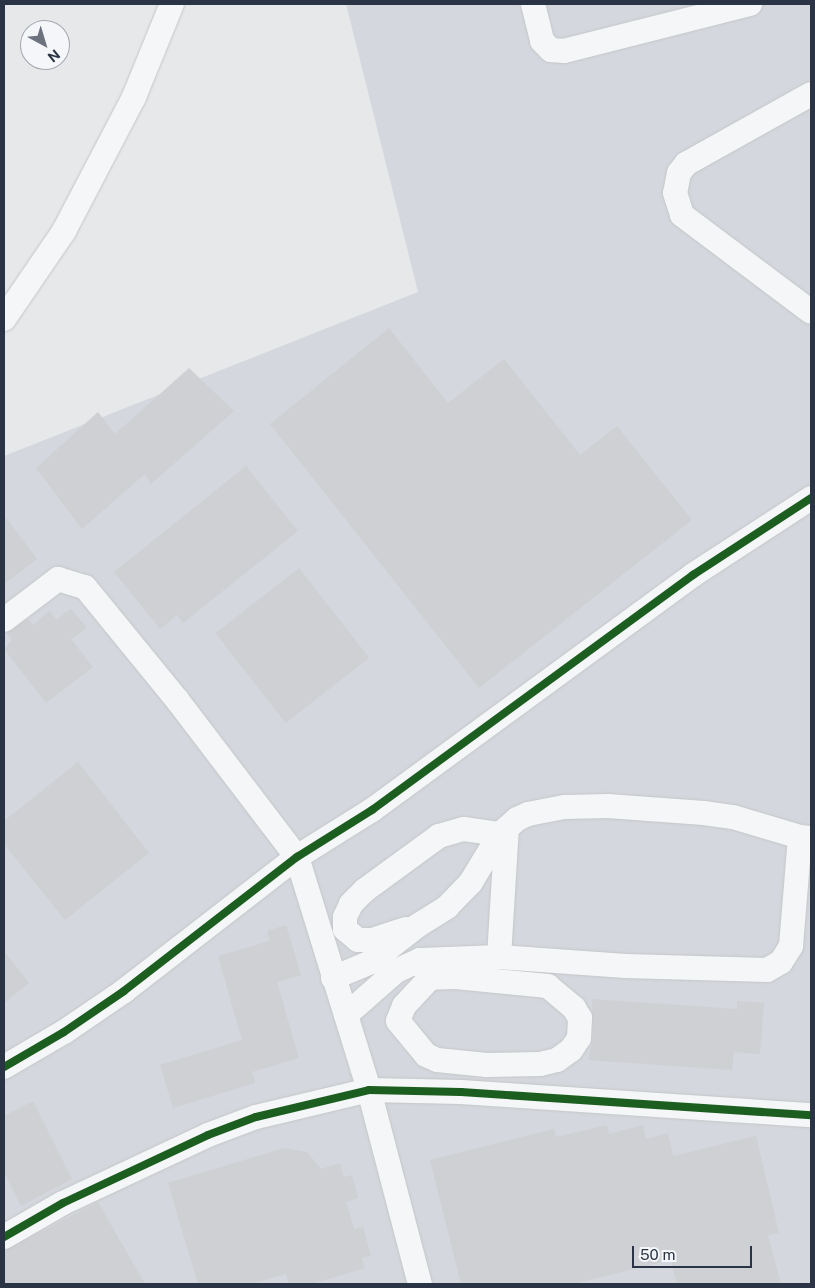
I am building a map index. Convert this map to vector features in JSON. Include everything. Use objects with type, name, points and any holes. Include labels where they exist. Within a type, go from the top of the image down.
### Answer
[{"type":"street","points":[[4,319],[64,231],[134,97],[172,4]]},
{"type":"street","points":[[533,4],[542,41],[551,50],[564,51],[750,4]]},
{"type":"street","points":[[811,94],[686,164],[678,173],[675,193],[682,215],[811,312]]},
{"type":"street","points":[[4,1067],[64,1032],[124,991],[297,857],[372,810],[693,575],[811,500]]},
{"type":"street","points":[[4,620],[58,579],[84,587],[178,701],[297,857],[369,1090],[420,1284]]},
{"type":"street","points":[[333,978],[378,957],[417,926],[459,897],[504,831],[517,819],[541,810],[608,806],[733,817],[806,838],[791,946],[781,962],[767,970],[635,967],[499,957],[425,969],[396,971],[346,1016]]},
{"type":"street","points":[[417,926],[365,941],[350,935],[345,929],[345,916],[351,904],[365,890],[439,836],[464,829],[504,831]]},
{"type":"street","points":[[499,957],[504,831]]},
{"type":"street","points":[[425,969],[455,977],[548,986],[574,1008],[580,1018],[579,1038],[571,1050],[557,1060],[540,1064],[487,1065],[437,1060],[426,1055],[415,1044],[398,1021],[404,1006],[425,969]]},
{"type":"street","points":[[4,1237],[63,1203],[208,1135],[256,1117],[369,1090],[462,1092],[811,1115]]},
{"type":"shaded area","points":[[346,4],[811,4],[811,1284],[4,1284],[4,456],[418,292]]},
{"type":"building","points":[[389,328],[448,403],[504,359],[580,455],[617,426],[692,520],[479,688],[270,424]]},
{"type":"building","points":[[189,368],[234,411],[151,484],[145,474],[82,529],[36,468],[98,412],[115,434]]},
{"type":"building","points":[[246,466],[298,531],[183,623],[177,615],[160,629],[114,572]]},
{"type":"building","points":[[4,515],[37,559],[4,584]]},
{"type":"building","points":[[299,568],[369,658],[286,723],[215,633]]},
{"type":"building","points":[[71,609],[87,628],[71,639],[93,667],[46,703],[4,649],[12,640],[7,633],[28,619],[33,625],[50,611],[56,620]]},
{"type":"building","points":[[78,762],[149,853],[65,920],[4,844],[4,821]]},
{"type":"building","points":[[286,925],[301,975],[277,982],[299,1058],[252,1072],[255,1083],[173,1108],[160,1065],[242,1040],[218,956],[270,941],[267,931]]},
{"type":"building","points":[[4,951],[29,983],[4,1003]]},
{"type":"building","points":[[592,999],[737,1009],[737,1001],[764,1003],[760,1054],[734,1052],[732,1070],[588,1060],[593,1039]]},
{"type":"building","points":[[33,1101],[72,1179],[21,1206],[4,1172],[4,1116]]},
{"type":"building","points":[[607,1125],[609,1134],[643,1125],[646,1139],[668,1133],[673,1156],[756,1136],[779,1233],[768,1235],[781,1284],[677,1284],[671,1260],[573,1284],[461,1284],[430,1160],[554,1129],[556,1137]]},
{"type":"building","points":[[284,1148],[307,1152],[321,1169],[340,1163],[344,1177],[352,1175],[358,1198],[346,1202],[354,1229],[363,1227],[371,1256],[362,1258],[365,1268],[312,1284],[289,1284],[286,1274],[250,1284],[198,1284],[168,1183]]},
{"type":"building","points":[[98,1202],[145,1284],[4,1284],[4,1251]]},
{"type":"cycle path","points":[[4,1067],[64,1032],[124,991],[297,857],[372,810],[693,575],[811,498]]},
{"type":"cycle path","points":[[4,1237],[63,1203],[208,1135],[256,1117],[369,1090],[461,1092],[811,1115]]}]
